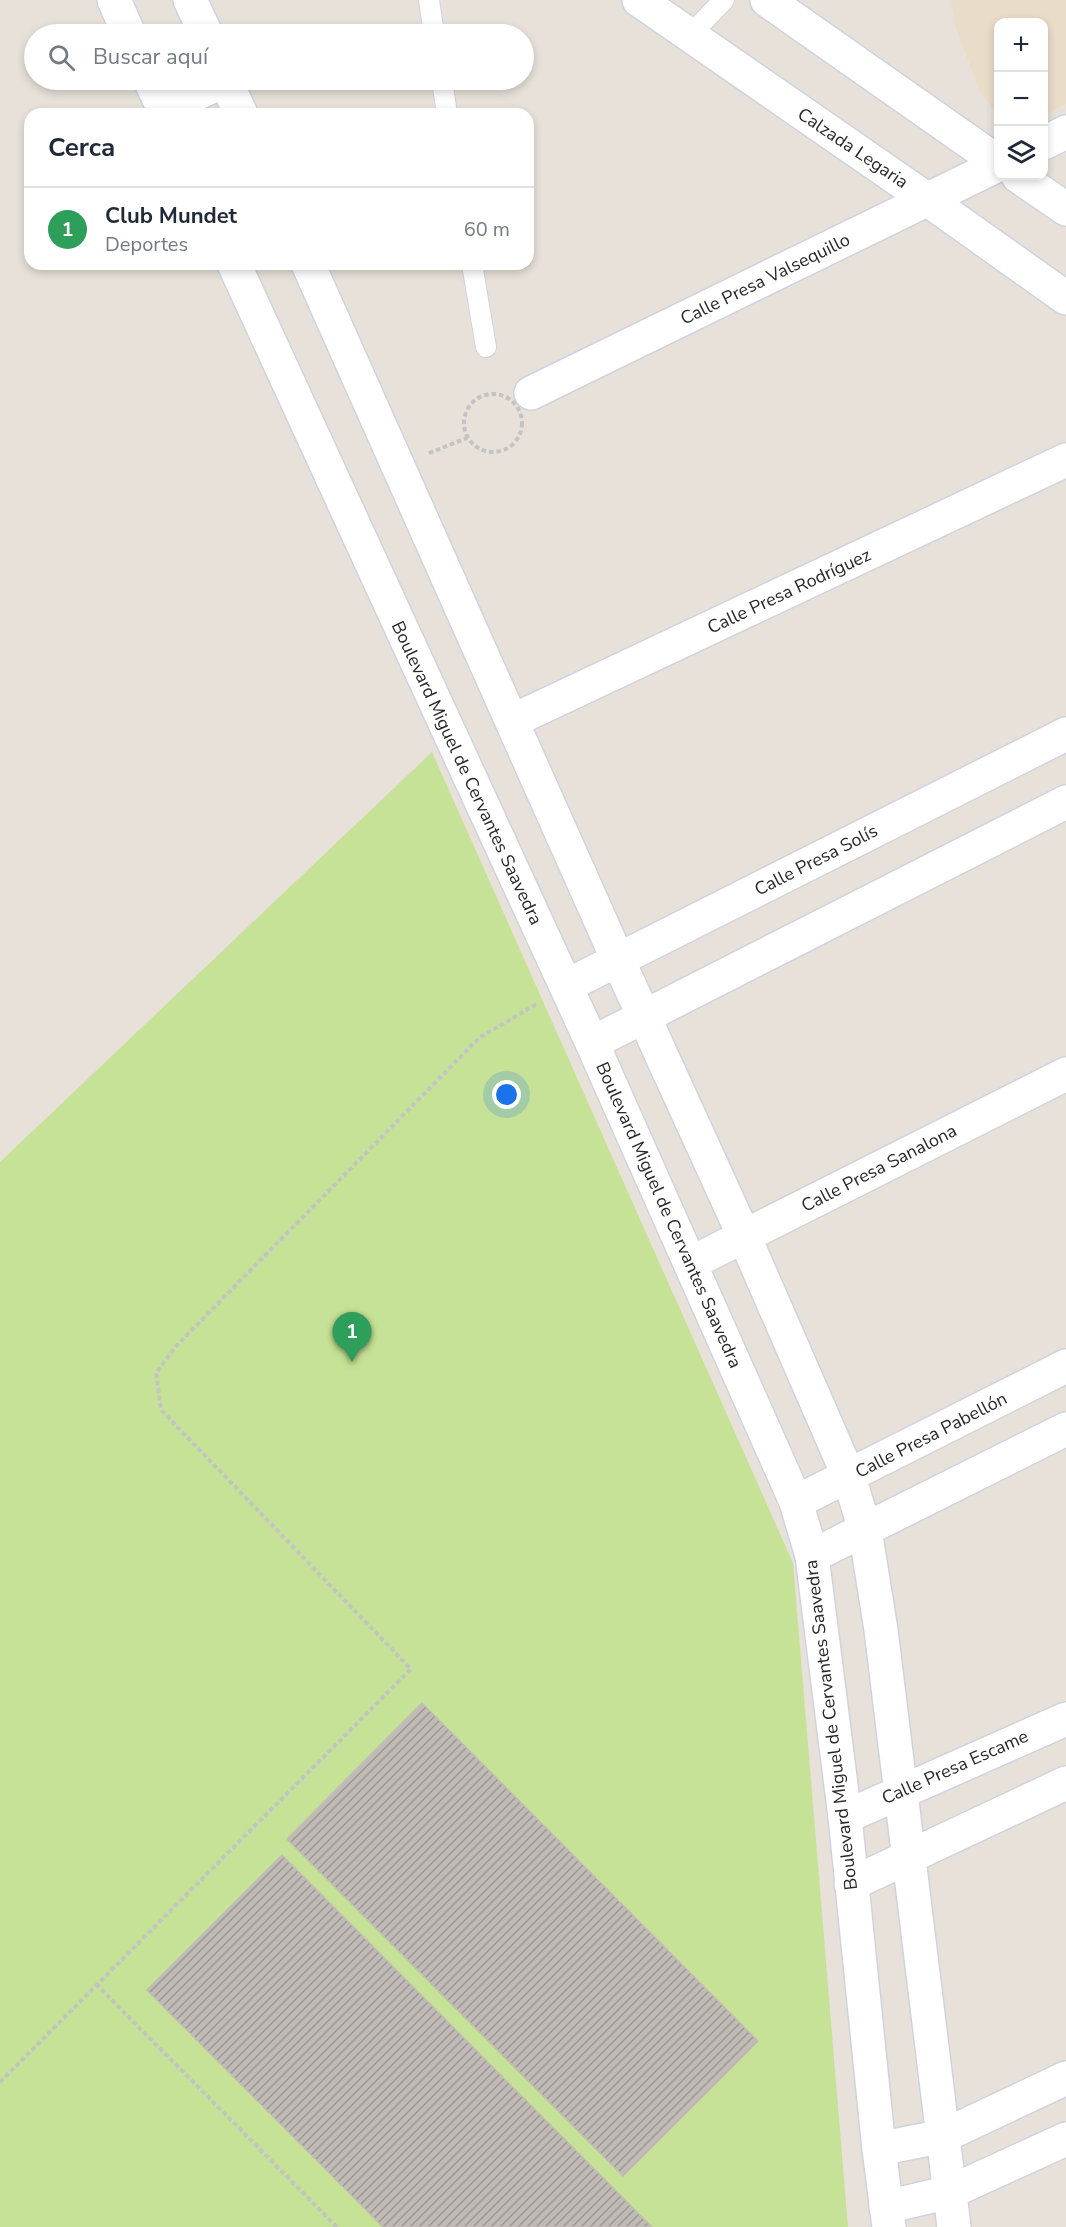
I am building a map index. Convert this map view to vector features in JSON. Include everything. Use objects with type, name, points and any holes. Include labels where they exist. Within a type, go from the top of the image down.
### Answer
[{"type":"main road","points":[[114,0],[125,24]]},
{"type":"main road","points":[[190,0],[201,24]]},
{"type":"main road","name":"Calzada Legaria","points":[[639,0],[1066,298]]},
{"type":"main road","points":[[767,0],[994,160]]},
{"type":"main road","points":[[160,101],[195,90]]},
{"type":"main road","points":[[230,90],[238,108]]},
{"type":"main road","points":[[1048,141],[1066,132]]},
{"type":"main road","name":"Calle Presa Valsequillo","points":[[522,397],[994,167]]},
{"type":"main road","points":[[1024,180],[1066,209]]},
{"type":"main road","name":"Boulevard Miguel de Cervantes Saavedra","points":[[237,270],[592,1043],[796,1502],[812,1556],[845,1817],[888,2217]]},
{"type":"main road","points":[[311,270],[618,960],[744,1236],[849,1477],[865,1530],[901,1791],[954,2227]]},
{"type":"main road","name":"Calle Presa Rodríguez","points":[[512,721],[1066,460]]},
{"type":"main road","name":"Calle Presa Solís","points":[[566,987],[1066,734]]},
{"type":"main road","points":[[592,1043],[1066,802]]},
{"type":"main road","name":"Calle Presa Sanalona","points":[[691,1263],[1066,1074]]},
{"type":"main road","name":"Calle Presa Pabellón","points":[[796,1502],[1066,1366]]},
{"type":"main road","points":[[812,1556],[1066,1429]]},
{"type":"main road","name":"Calle Presa Escame","points":[[845,1817],[1066,1719]]},
{"type":"main road","points":[[851,1884],[1066,1783]]},
{"type":"main road","points":[[879,2149],[943,2136],[1066,2078]]},
{"type":"main road","points":[[888,2217],[950,2192],[1066,2139]]},
{"type":"lane","points":[[429,0],[433,24]]},
{"type":"lane","points":[[689,36],[724,0]]},
{"type":"lane","points":[[443,90],[446,108]]},
{"type":"lane","points":[[473,270],[486,347]]},
{"type":"path","points":[[498,393],[522,397],[521,433],[511,447],[496,453],[479,449],[467,438],[463,422],[469,406],[482,395],[498,393]]},
{"type":"path","points":[[0,2082],[411,1669],[161,1410],[156,1373],[176,1347],[479,1038],[566,987]]},
{"type":"path","points":[[96,1984],[337,2227]]},
{"type":"shaded area","points":[[951,0],[1066,0],[1066,104],[1048,114],[1048,18],[994,18],[994,111],[980,92],[955,25]]},
{"type":"green space","points":[[432,752],[793,1563],[848,2227],[0,2227],[0,1162]]},
{"type":"building","points":[[422,1703],[758,2041],[623,2176],[287,1839]]},
{"type":"building","points":[[282,1855],[652,2227],[383,2227],[147,1990]]},
{"type":"place","name":"Club Mundet","points":[[352,1362]]}]
